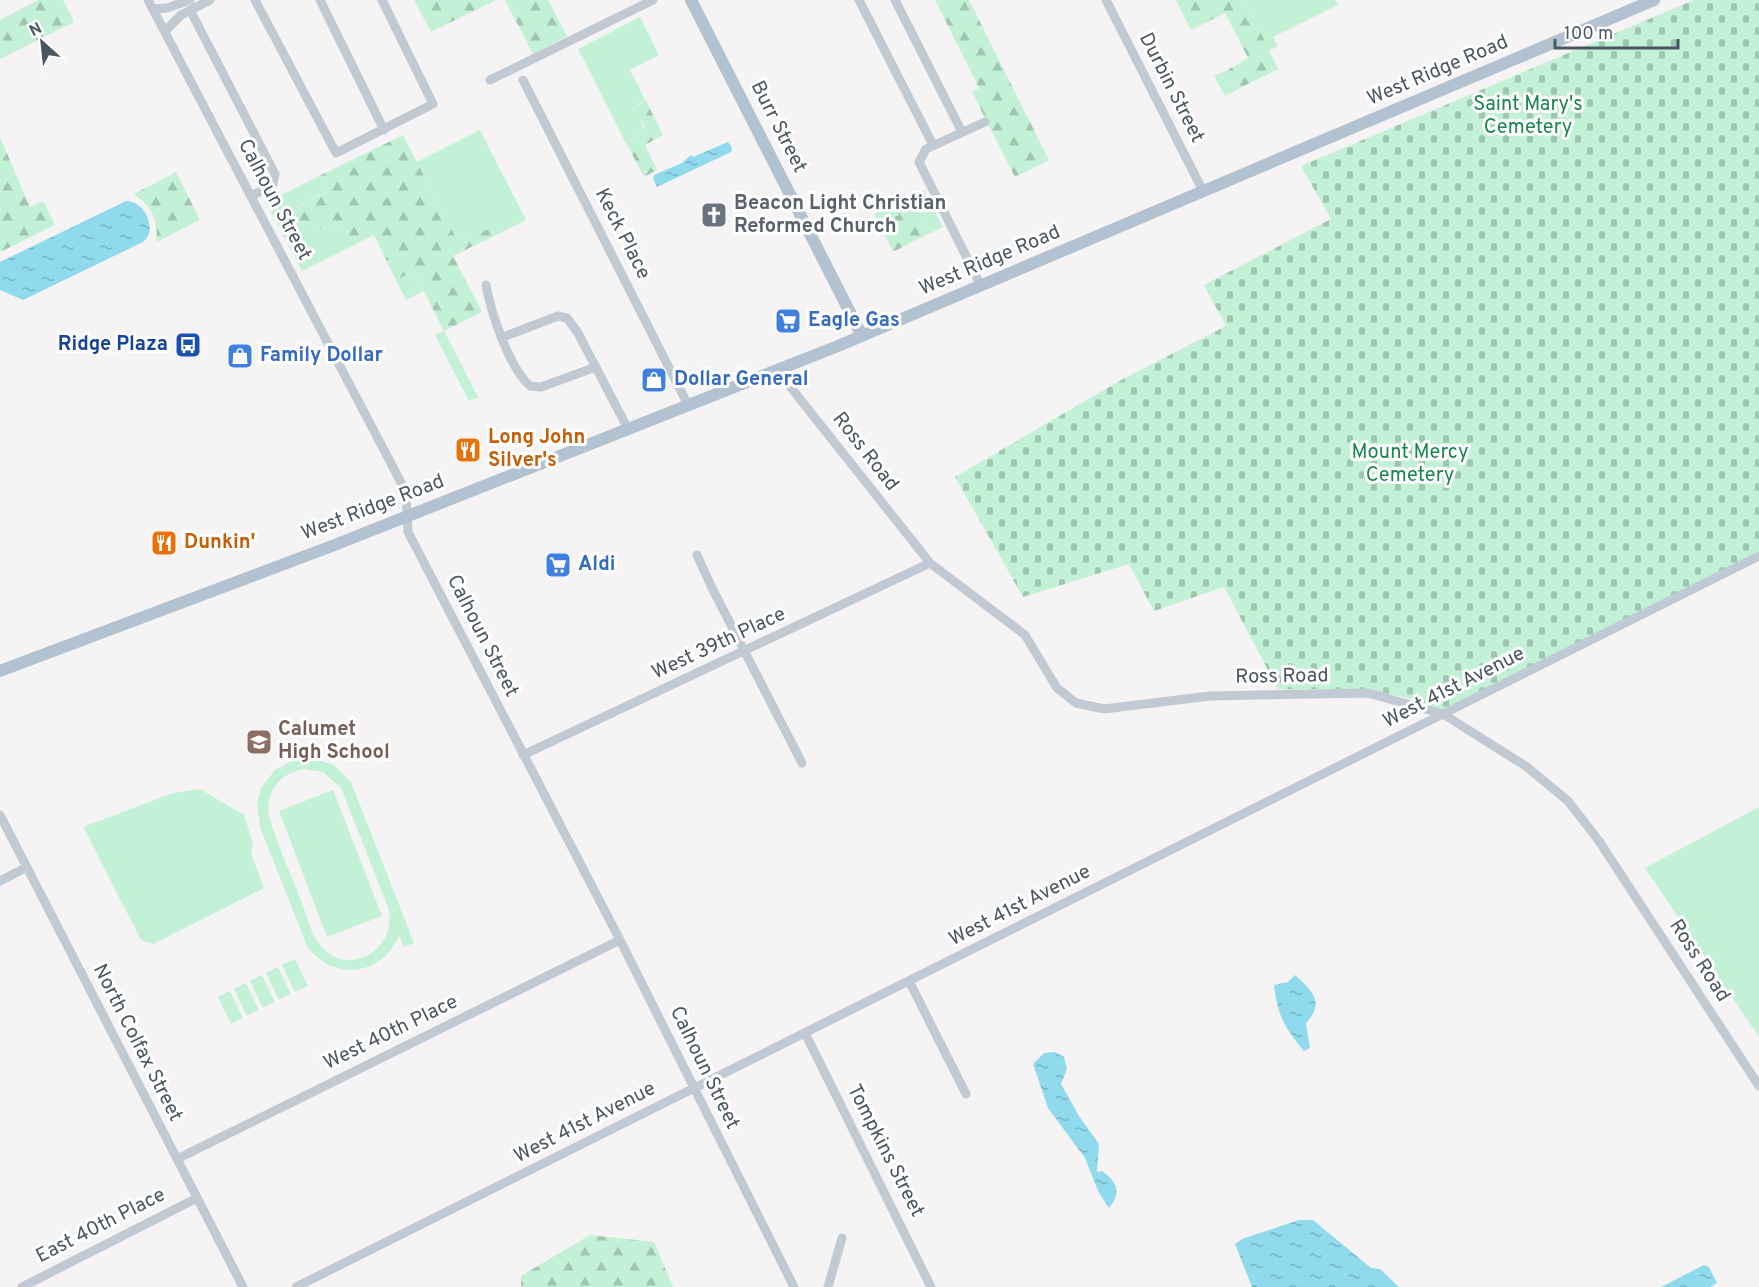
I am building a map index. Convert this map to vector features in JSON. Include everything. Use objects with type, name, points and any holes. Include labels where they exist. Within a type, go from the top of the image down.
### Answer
[{"type":"main road","name":"Burr Street","points":[[691,0],[862,336]]},
{"type":"main road","name":"West Ridge Road","points":[[0,671],[408,516],[862,336],[1654,0]]},
{"type":"street","points":[[150,4],[167,8],[210,0]]},
{"type":"street","points":[[255,0],[336,153],[433,105],[382,0]]},
{"type":"street","points":[[320,0],[384,130]]},
{"type":"street","points":[[490,80],[653,0]]},
{"type":"street","points":[[859,0],[933,145]]},
{"type":"street","points":[[895,0],[962,132]]},
{"type":"street","name":"Durbin Street","points":[[1106,0],[1203,192]]},
{"type":"street","name":"Calhoun Street","points":[[150,4],[406,492],[408,532],[620,940],[794,1287]]},
{"type":"street","points":[[165,31],[190,5]]},
{"type":"street","name":"Calhoun Street","points":[[190,5],[273,172],[275,180],[252,196]]},
{"type":"street","name":"Keck Place","points":[[523,80],[688,405]]},
{"type":"street","points":[[981,286],[920,165],[921,154],[933,145],[985,122]]},
{"type":"street","points":[[486,285],[491,310],[503,337],[521,375],[533,388],[596,367]]},
{"type":"street","points":[[503,337],[563,316],[576,329],[628,429]]},
{"type":"street","name":"Ross Road","points":[[777,370],[930,563],[1025,635],[1057,688],[1076,703],[1104,709],[1210,696],[1368,693],[1443,714],[1527,767],[1568,801],[1599,841],[1759,1086]]},
{"type":"street","points":[[697,555],[802,763]]},
{"type":"street","name":"West 41st Avenue","points":[[296,1287],[1759,556]]},
{"type":"street","name":"West 39th Place","points":[[523,755],[746,652],[930,563]]},
{"type":"street","name":"North Colfax Street","points":[[0,815],[243,1287]]},
{"type":"street","points":[[0,881],[27,867]]},
{"type":"street","name":"West 40th Place","points":[[177,1159],[620,940]]},
{"type":"street","points":[[909,981],[966,1094]]},
{"type":"street","name":"Tompkins Street","points":[[805,1033],[931,1287]]},
{"type":"street","name":"East 40th Place","points":[[22,1287],[197,1198]]},
{"type":"street","points":[[828,1287],[842,1238]]},
{"type":"green space","points":[[38,0],[63,0],[74,22],[0,59],[0,20]]},
{"type":"green space","points":[[414,0],[496,0],[431,32]]},
{"type":"green space","points":[[505,0],[548,0],[567,36],[533,54]]},
{"type":"green space","points":[[935,0],[969,0],[1049,160],[1015,177],[972,92],[979,88]]},
{"type":"green space","points":[[1176,0],[1244,0],[1265,41],[1273,37],[1278,46],[1269,51],[1278,69],[1236,90],[1229,79],[1229,69],[1248,58],[1225,13],[1191,30]]},
{"type":"green space","points":[[1244,0],[1335,0],[1338,5],[1265,41]]},
{"type":"green space","name":"Mount Mercy Cemetery","points":[[1694,0],[1759,0],[1759,554],[1441,710],[1400,696],[1361,690],[1278,689],[1224,587],[1154,611],[1129,564],[1023,597],[955,477],[1121,380],[1226,326],[1204,285],[1331,219],[1301,166]]},
{"type":"green space","points":[[640,17],[659,55],[630,70],[646,101],[638,104],[643,131],[626,143],[578,49]]},
{"type":"green space","points":[[1229,69],[1229,79],[1236,90],[1225,96],[1214,76]]},
{"type":"green space","points":[[646,101],[663,135],[645,145],[657,170],[644,177],[626,143],[643,131],[644,126],[636,107]]},
{"type":"green space","points":[[480,130],[526,220],[520,223],[504,223],[472,236],[455,236],[417,162]]},
{"type":"green space","points":[[403,135],[455,236],[472,236],[504,223],[520,223],[453,256],[482,312],[444,331],[414,271],[400,278],[391,261],[386,260],[374,235],[344,250],[349,237],[341,222],[302,234],[312,257],[298,263],[280,229],[292,211],[326,192],[319,176]]},
{"type":"green space","points":[[0,137],[30,207],[43,201],[55,225],[0,252]]},
{"type":"green space","points":[[176,172],[200,220],[156,242],[157,234],[153,215],[150,209],[134,194]]},
{"type":"green space","points":[[319,176],[326,192],[292,210],[280,229],[266,203]]},
{"type":"green space","points":[[924,190],[929,200],[924,205],[926,235],[893,252],[885,235],[885,216],[898,216],[902,200]]},
{"type":"green space","points":[[902,200],[898,216],[884,222],[885,235],[874,214]]},
{"type":"green space","points":[[929,200],[943,227],[926,235],[924,205]]},
{"type":"green space","points":[[341,222],[349,237],[344,250],[302,271],[298,263],[312,257],[301,234]]},
{"type":"green space","points":[[386,260],[414,271],[424,291],[406,300]]},
{"type":"green space","points":[[444,331],[478,397],[469,401],[435,335]]},
{"type":"green space","points":[[312,758],[334,765],[351,782],[414,943],[404,947],[399,936],[381,960],[369,966],[356,970],[330,965],[318,958],[307,946],[260,827],[257,804],[261,788],[275,770],[296,759]],"holes":[[[305,769],[323,772],[341,788],[388,907],[389,922],[386,936],[379,947],[369,955],[357,959],[344,960],[331,955],[317,941],[269,817],[269,799],[282,779],[288,774]]]},
{"type":"green space","points":[[200,789],[244,815],[253,844],[251,853],[264,888],[153,944],[141,940],[83,827],[173,793]]},
{"type":"green space","points":[[333,790],[382,916],[327,937],[279,811]]},
{"type":"green space","points":[[1759,807],[1759,1037],[1645,868]]},
{"type":"green space","points":[[295,959],[308,986],[295,992],[282,965]]},
{"type":"green space","points":[[278,967],[291,994],[279,1000],[266,973]]},
{"type":"green space","points":[[262,975],[275,1002],[263,1008],[250,981]]},
{"type":"green space","points":[[246,983],[259,1010],[247,1016],[234,989]]},
{"type":"green space","points":[[230,991],[243,1018],[231,1024],[218,997]]},
{"type":"green space","points":[[590,1235],[654,1242],[673,1287],[521,1287],[521,1276]]},
{"type":"water","points":[[728,142],[732,148],[731,152],[657,187],[654,175],[682,163],[691,155],[693,157]]},
{"type":"water","points":[[126,201],[138,205],[147,217],[150,230],[143,242],[23,300],[0,290],[0,262]]},
{"type":"water","points":[[1295,975],[1307,986],[1316,1003],[1312,1016],[1306,1023],[1310,1048],[1304,1051],[1283,1021],[1274,985],[1288,982]]},
{"type":"water","points":[[1055,1052],[1064,1057],[1067,1069],[1061,1084],[1079,1116],[1099,1144],[1097,1172],[1102,1171],[1107,1175],[1116,1188],[1116,1197],[1109,1208],[1099,1193],[1085,1158],[1048,1108],[1033,1064],[1044,1053]]},
{"type":"water","points":[[1299,1220],[1313,1220],[1371,1268],[1380,1269],[1399,1287],[1252,1287],[1235,1244],[1242,1239]]},
{"type":"water","points":[[1704,1265],[1709,1267],[1717,1283],[1710,1287],[1661,1287]]},
{"type":"place","name":"Beacon Light Christian Reformed Church","points":[[714,215]]},
{"type":"place","name":"Eagle Gas","points":[[788,321]]},
{"type":"place","name":"Ridge Plaza","points":[[188,345]]},
{"type":"place","name":"Family Dollar","points":[[240,356]]},
{"type":"place","name":"Dollar General","points":[[654,380]]},
{"type":"place","name":"Long John Silver's","points":[[468,450]]},
{"type":"place","name":"Dunkin'","points":[[164,543]]},
{"type":"place","name":"Aldi","points":[[558,565]]},
{"type":"place","name":"Calumet High School","points":[[259,742]]},
{"type":"park label","name":"Saint Mary's Cemetery","points":[[1528,116]]}]
